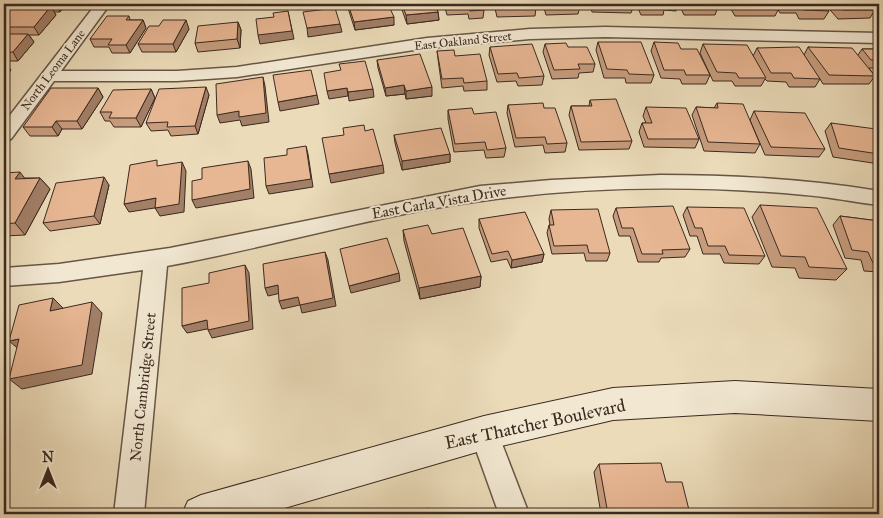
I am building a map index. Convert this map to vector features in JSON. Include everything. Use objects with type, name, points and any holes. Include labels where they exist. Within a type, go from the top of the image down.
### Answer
[{"type":"street","name":"North Leoma Lane","points":[[4,135],[103,4]]},
{"type":"street","name":"East Oakland Street","points":[[48,76],[177,76],[237,72],[428,43],[530,34],[605,32],[879,38]]},
{"type":"street","name":"East Carla Vista Drive","points":[[4,277],[32,276],[156,259],[448,198],[518,189],[630,183],[740,183],[848,192],[879,198]]},
{"type":"street","name":"North Cambridge Street","points":[[129,514],[156,259]]},
{"type":"street","name":"East Thatcher Boulevard","points":[[200,514],[484,433],[613,404],[734,397],[879,405]]},
{"type":"street","points":[[484,433],[514,514]]},
{"type":"building","points":[[348,4],[388,4],[394,17],[354,22]]},
{"type":"building","points":[[402,4],[435,4],[438,12],[406,15]]},
{"type":"building","points":[[446,4],[482,4],[484,10],[470,11],[469,6],[447,7]]},
{"type":"building","points":[[497,4],[535,4],[536,8],[498,8]]},
{"type":"building","points":[[547,4],[579,4],[580,6],[548,6]]},
{"type":"building","points":[[594,4],[633,4],[634,5]]},
{"type":"building","points":[[642,4],[664,4],[665,7],[643,7]]},
{"type":"building","points":[[685,4],[717,4],[718,7],[687,6]]},
{"type":"building","points":[[736,4],[776,4],[779,8],[739,8]]},
{"type":"building","points":[[783,4],[822,4],[829,11],[804,10],[800,5]]},
{"type":"building","points":[[837,4],[869,4],[875,10],[843,10]]},
{"type":"building","points":[[51,6],[34,27],[4,27],[4,7]]},
{"type":"building","points":[[335,8],[340,24],[307,28],[303,12]]},
{"type":"building","points":[[288,11],[292,31],[258,35],[256,19],[274,17],[273,13]]},
{"type":"building","points":[[107,16],[129,16],[126,20],[143,20],[126,45],[108,45],[112,39],[90,39]]},
{"type":"building","points":[[163,20],[186,20],[173,44],[138,44],[149,26],[159,26]]},
{"type":"building","points":[[238,22],[237,39],[195,43],[198,26]]},
{"type":"building","points":[[4,34],[28,34],[13,52],[4,53]]},
{"type":"building","points":[[598,42],[641,42],[654,75],[629,74],[627,70],[607,69]]},
{"type":"building","points":[[654,42],[678,43],[681,49],[697,49],[710,75],[686,75],[684,70],[664,70]]},
{"type":"building","points":[[566,43],[568,47],[587,47],[595,64],[578,64],[580,69],[554,70],[545,44]]},
{"type":"building","points":[[532,44],[544,76],[519,78],[517,73],[498,74],[490,47]]},
{"type":"building","points":[[703,44],[747,45],[766,78],[739,78],[736,73],[717,72]]},
{"type":"building","points":[[799,47],[820,79],[794,78],[791,73],[771,73],[757,48]]},
{"type":"building","points":[[808,47],[852,48],[875,76],[829,75]]},
{"type":"building","points":[[862,49],[879,49],[879,60],[871,60]]},
{"type":"building","points":[[454,50],[455,56],[480,54],[487,81],[464,83],[463,78],[442,79],[437,51]]},
{"type":"building","points":[[420,54],[432,87],[406,91],[404,85],[385,88],[377,60]]},
{"type":"building","points":[[365,61],[373,89],[348,92],[347,88],[327,91],[324,73],[341,70],[339,64]]},
{"type":"building","points":[[311,70],[317,95],[278,102],[273,75]]},
{"type":"building","points":[[263,77],[266,113],[239,117],[239,111],[217,115],[216,84]]},
{"type":"building","points":[[206,87],[195,126],[167,127],[168,122],[146,123],[159,89]]},
{"type":"building","points":[[51,88],[98,88],[77,121],[56,121],[52,127],[23,127]]},
{"type":"building","points":[[151,89],[136,118],[109,118],[112,112],[100,112],[113,90]]},
{"type":"building","points":[[616,99],[632,141],[581,142],[571,106],[592,106],[590,100]]},
{"type":"building","points":[[543,103],[544,108],[555,108],[567,143],[547,144],[545,137],[516,138],[508,105]]},
{"type":"building","points":[[717,103],[743,104],[760,144],[708,142],[696,107],[718,108]]},
{"type":"building","points":[[646,107],[686,108],[699,139],[648,139],[642,123],[652,123]]},
{"type":"building","points":[[472,108],[474,114],[496,112],[506,148],[487,150],[485,142],[455,144],[448,110]]},
{"type":"building","points":[[754,111],[805,113],[825,149],[771,147]]},
{"type":"building","points":[[831,123],[876,129],[879,138],[879,154],[839,148]]},
{"type":"building","points":[[364,125],[365,131],[373,129],[383,165],[329,174],[322,138],[344,135],[343,128]]},
{"type":"building","points":[[441,128],[450,154],[402,161],[394,135]]},
{"type":"building","points":[[306,146],[311,179],[266,186],[264,158],[287,155],[287,149]]},
{"type":"building","points":[[157,160],[157,166],[182,162],[179,204],[155,208],[156,198],[124,204],[130,165]]},
{"type":"building","points":[[248,161],[250,189],[192,200],[192,181],[202,179],[202,168]]},
{"type":"building","points":[[20,172],[15,179],[40,178],[15,223],[4,224],[4,173]]},
{"type":"building","points":[[104,177],[94,216],[43,223],[56,183]]},
{"type":"building","points":[[760,205],[817,208],[847,269],[809,267],[805,257],[781,256]]},
{"type":"building","points":[[673,206],[690,249],[662,250],[663,254],[642,254],[633,228],[622,228],[616,208]]},
{"type":"building","points":[[687,207],[744,208],[765,256],[729,255],[725,246],[708,246],[702,228],[695,228]]},
{"type":"building","points":[[598,209],[610,253],[589,253],[587,245],[554,246],[549,225],[554,225],[551,210]]},
{"type":"building","points":[[525,212],[544,254],[512,260],[508,251],[492,254],[479,219]]},
{"type":"building","points":[[840,216],[879,221],[879,263],[873,263],[868,252],[852,250]]},
{"type":"building","points":[[428,225],[432,234],[463,228],[481,276],[419,288],[403,230]]},
{"type":"building","points":[[387,238],[399,273],[349,286],[340,249]]},
{"type":"building","points":[[325,252],[333,298],[300,305],[298,297],[279,301],[278,285],[265,288],[263,264]]},
{"type":"building","points":[[245,265],[249,321],[208,330],[207,320],[182,326],[182,288],[209,283],[209,273]]},
{"type":"building","points":[[53,298],[50,311],[92,302],[82,365],[9,379],[19,339],[9,341],[19,305]]},
{"type":"building","points":[[661,463],[666,482],[682,482],[690,514],[608,514],[599,464]]},
{"type":"building","points":[[428,508],[429,514],[406,514]]}]
